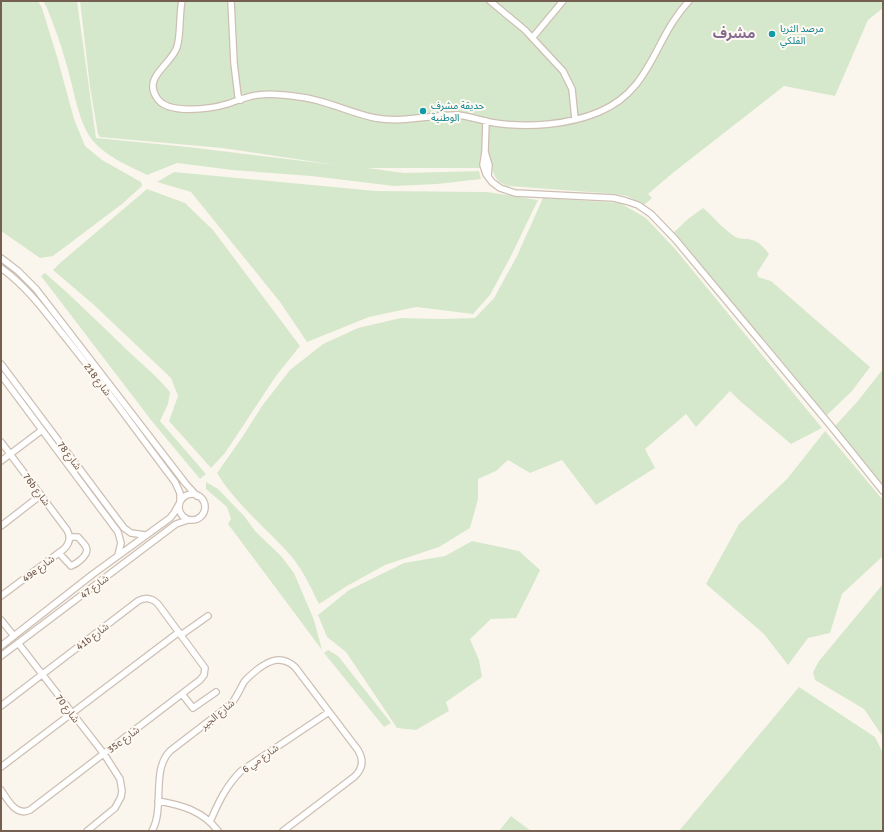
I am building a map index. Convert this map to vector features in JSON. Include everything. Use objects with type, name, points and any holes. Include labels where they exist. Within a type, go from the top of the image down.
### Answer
[{"type":"street","points":[[182,1],[178,46],[155,77],[153,88],[156,98],[164,106],[175,108],[211,107],[260,95],[297,97],[383,119],[400,120],[458,116],[486,122],[512,125],[554,123],[575,119],[605,109],[622,98],[633,88],[646,71],[674,18],[689,1]]},
{"type":"street","points":[[231,1],[234,70],[238,96],[241,100]]},
{"type":"street","points":[[490,1],[510,16],[533,37],[567,77],[573,95],[575,119]]},
{"type":"street","points":[[533,37],[563,1]]},
{"type":"street","points":[[486,122],[483,166],[488,176],[497,187],[509,192],[614,198],[632,203],[650,214],[675,239],[883,491]]},
{"type":"street","points":[[1,258],[18,271],[36,289],[189,487],[198,496],[203,501],[204,512],[196,520],[188,520],[181,515],[179,510],[180,502],[186,495],[194,494],[198,496]]},
{"type":"street","name":"شارع 218","points":[[1,268],[30,294],[76,350],[175,482],[178,489],[180,502]]},
{"type":"street","name":"شارع 78","points":[[1,364],[124,528],[131,533],[145,535]]},
{"type":"street","points":[[1,372],[11,384],[14,385],[16,383]]},
{"type":"street","name":"شارع 78","points":[[1,376],[118,532],[121,543],[118,556]]},
{"type":"street","points":[[25,408],[29,406],[37,415],[42,417]]},
{"type":"street","points":[[1,461],[42,430]]},
{"type":"street","name":"76b شارع","points":[[1,442],[67,530],[70,537]]},
{"type":"street","points":[[1,526],[41,495]]},
{"type":"street","name":"شارع 47","points":[[1,646],[145,535],[170,518],[180,502]]},
{"type":"street","name":"شارع 47","points":[[1,656],[176,524],[188,520]]},
{"type":"street","points":[[59,553],[71,566],[85,555],[87,551],[86,547],[78,538],[70,537]]},
{"type":"street","name":"49e شارع","points":[[1,596],[59,553],[68,545],[70,537]]},
{"type":"street","name":"41b شارع","points":[[1,706],[138,601],[144,598],[156,602],[180,633]]},
{"type":"street","points":[[1,767],[180,633],[208,616]]},
{"type":"street","points":[[1,620],[14,636]]},
{"type":"street","name":"35c شارع","points":[[1,790],[16,809],[21,812],[27,811],[200,680],[205,671],[203,664],[180,633]]},
{"type":"street","name":"شارع 70","points":[[18,643],[104,754],[120,779],[122,791],[119,803],[111,813],[87,831]]},
{"type":"street","name":"شارع الجير","points":[[152,831],[156,820],[162,764],[167,754],[232,704],[248,677],[267,663],[282,660],[291,664],[330,712],[358,750],[362,762],[361,768],[357,774],[283,831]]},
{"type":"street","points":[[182,694],[193,708],[216,692]]},
{"type":"street","name":"شارع مي 6","points":[[210,822],[224,792],[241,771],[330,712]]},
{"type":"street","points":[[278,831],[354,773],[359,762],[358,750]]},
{"type":"street","points":[[158,801],[184,807],[201,815],[218,831]]},
{"type":"green space","points":[[1,1],[38,1],[42,8],[58,60],[74,119],[85,146],[102,160],[141,182],[142,186],[122,204],[53,256],[40,258],[1,231]]},
{"type":"green space","name":"حديقة مشرف الوطنية","points":[[43,1],[77,1],[96,138],[188,147],[336,165],[222,148],[100,137],[98,134],[90,87],[80,1],[883,1],[883,8],[868,20],[835,96],[784,86],[648,194],[652,198],[644,205],[627,196],[615,194],[509,186],[502,184],[498,180],[494,175],[492,168],[367,168],[404,173],[479,171],[481,179],[437,184],[394,186],[177,163],[147,175],[118,161],[105,152],[93,141],[88,133],[76,104],[69,72],[60,42]]},
{"type":"green space","points":[[174,172],[376,191],[487,192],[538,200],[490,295],[473,314],[416,307],[369,317],[307,342],[280,302],[191,192],[157,182]]},
{"type":"green space","points":[[147,189],[185,203],[213,230],[300,346],[276,376],[225,453],[211,468],[169,421],[178,396],[171,378],[94,305],[53,270]]},
{"type":"green space","points":[[543,198],[620,203],[646,218],[676,250],[822,428],[791,444],[730,391],[696,427],[686,414],[645,449],[655,468],[596,505],[562,460],[530,473],[508,460],[496,471],[478,479],[478,499],[470,528],[439,547],[385,565],[347,586],[319,604],[295,561],[233,496],[217,473],[262,406],[290,370],[323,344],[358,328],[401,318],[475,318],[494,298],[517,256]]},
{"type":"green space","points":[[703,208],[734,236],[738,238],[750,239],[762,246],[769,254],[757,273],[758,277],[771,281],[870,367],[852,391],[825,417],[673,233]]},
{"type":"green space","points":[[45,273],[155,375],[170,392],[168,404],[160,421],[206,474],[200,479],[151,420],[41,276]]},
{"type":"green space","points":[[883,369],[883,485],[834,427],[857,402]]},
{"type":"green space","points":[[825,431],[883,500],[883,556],[842,594],[830,633],[808,638],[788,665],[764,634],[706,584],[739,524],[787,479]]},
{"type":"green space","points":[[206,482],[218,489],[245,517],[255,531],[281,556],[294,573],[314,620],[322,650],[228,524],[231,519],[227,507],[206,489]]},
{"type":"green space","points":[[472,541],[519,551],[540,570],[516,618],[491,619],[470,639],[479,660],[482,677],[446,702],[449,711],[416,730],[397,728],[346,652],[327,637],[318,615],[349,590],[404,563],[445,556]]},
{"type":"green space","points":[[883,584],[883,737],[864,709],[815,680],[813,672],[819,661]]},
{"type":"green space","points":[[328,650],[338,656],[391,723],[384,727],[324,653]]},
{"type":"green space","points":[[799,687],[875,737],[883,753],[883,831],[679,831]]},
{"type":"green space","points":[[511,816],[531,831],[499,831]]},
{"type":"place","name":"مرصد الثريا الفلكي","points":[[772,34]]},
{"type":"place","name":"حديقة مشرف الوطنية","points":[[423,111]]},
{"type":"district","name":"مشرف","points":[[734,33]]}]
